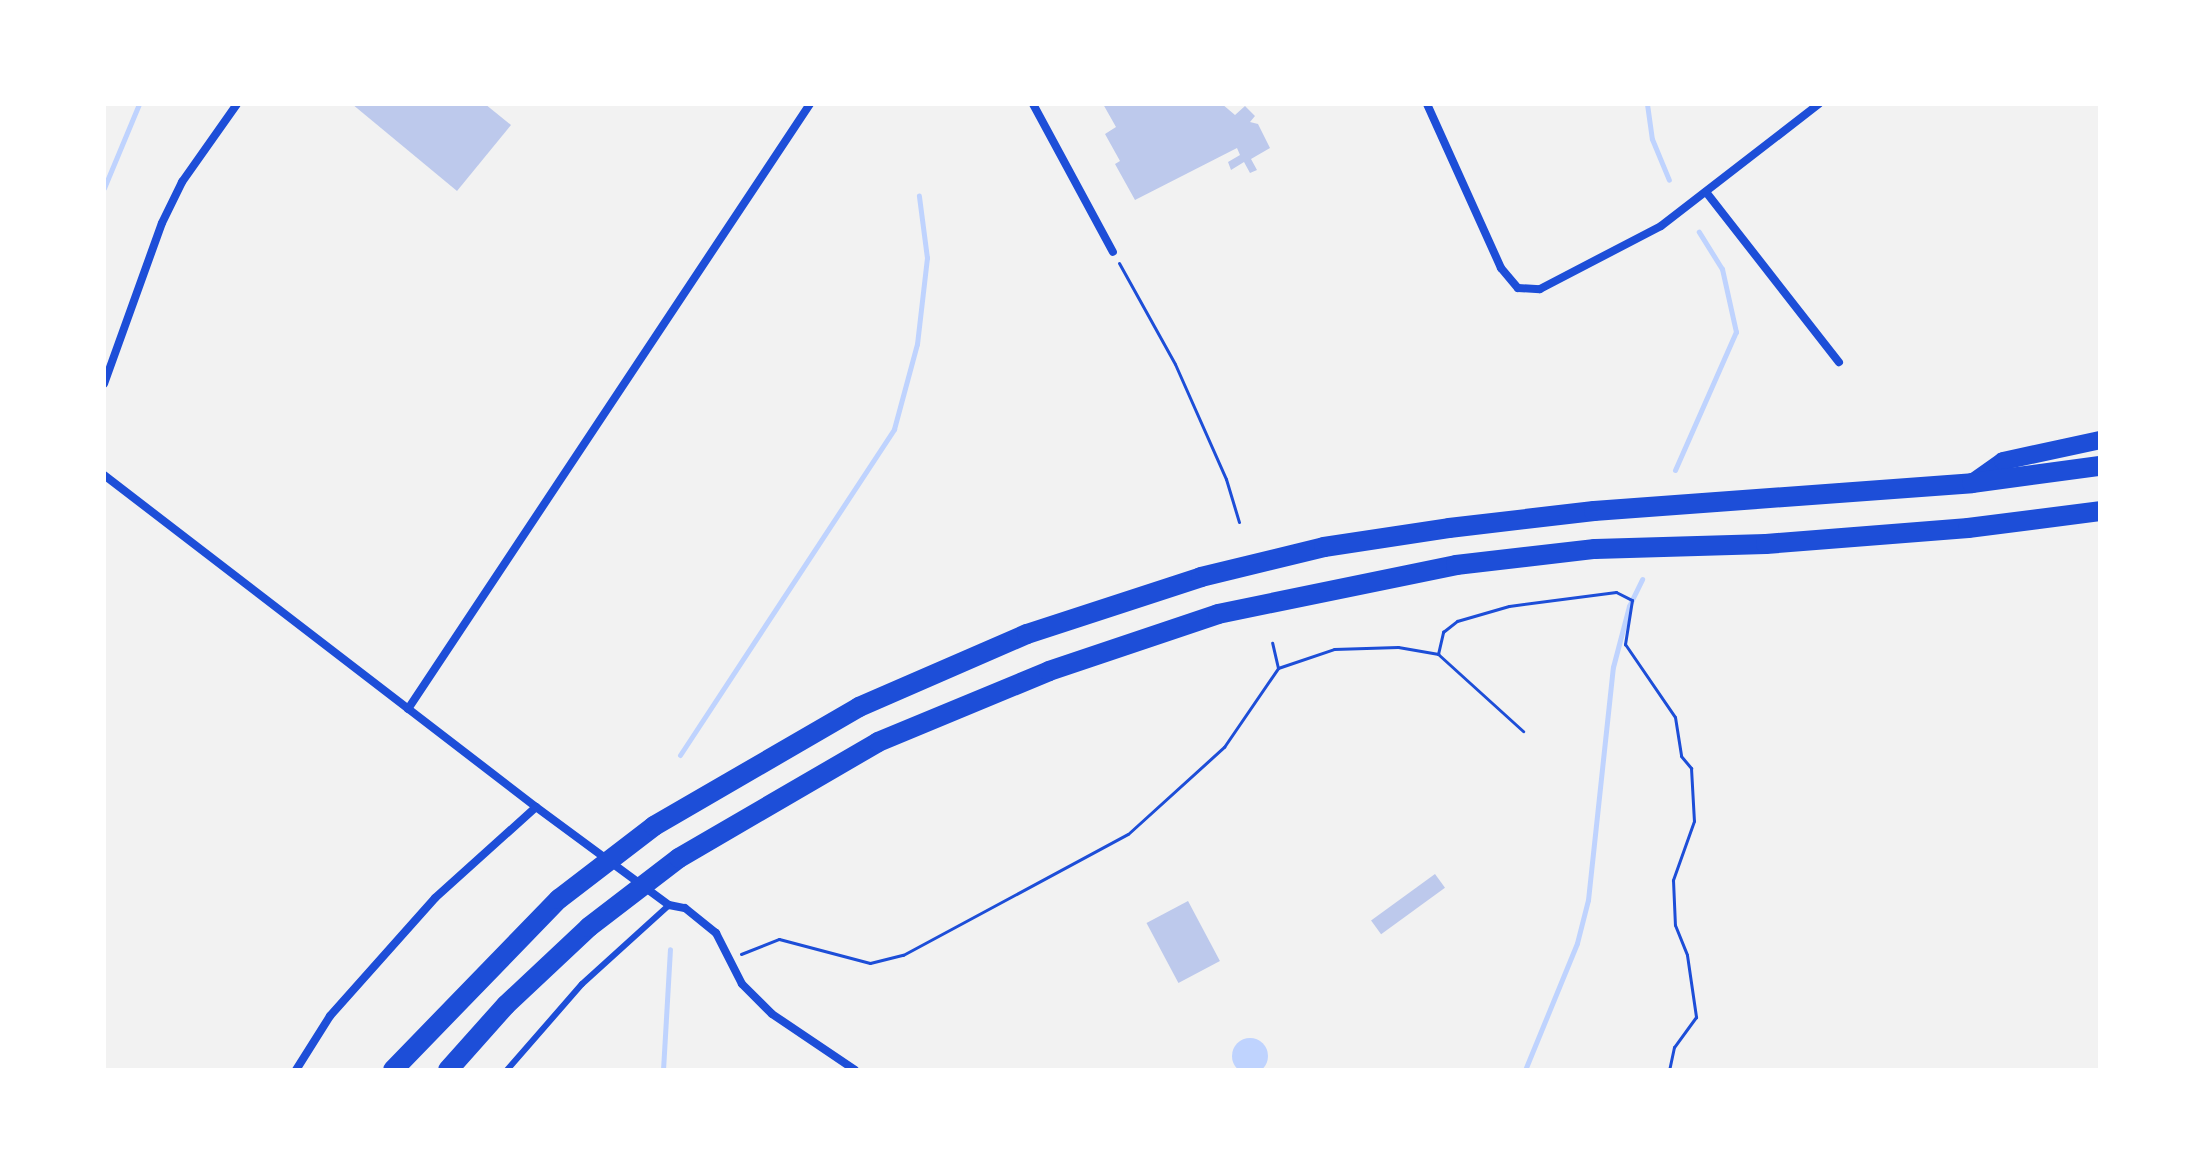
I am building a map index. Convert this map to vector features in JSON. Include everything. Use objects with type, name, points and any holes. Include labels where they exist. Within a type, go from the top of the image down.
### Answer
[{"type":"highway","points":[[1972,483],[2003,461],[2100,440]]},
{"type":"highway","points":[[393,1070],[559,899],[654,826],[859,707],[1027,634],[1201,577],[1324,547],[1594,511],[1972,483],[2100,466]]},
{"type":"highway","points":[[448,1070],[506,1005],[589,927],[679,858],[878,742],[1049,671],[1218,614],[1456,565],[1595,549],[1766,544],[2098,513]]},
{"type":"street","points":[[104,384],[162,223],[182,182],[237,104]]},
{"type":"street","points":[[408,709],[810,104]]},
{"type":"street","points":[[1033,104],[1113,252]]},
{"type":"street","points":[[1427,104],[1501,268],[1518,288],[1540,289],[1616,251],[1706,192],[1819,104]]},
{"type":"street","points":[[1706,192],[1839,362]]},
{"type":"street","points":[[104,475],[536,807],[669,905],[685,908],[716,933],[728,962],[772,1014],[855,1070]]},
{"type":"street","points":[[296,1070],[330,1016],[435,898],[536,807]]},
{"type":"lane","points":[[507,1070],[582,984],[669,905]]},
{"type":"path","points":[[1113,252],[1175,364],[1226,479],[1239,522]]},
{"type":"path","points":[[1438,654],[1443,632],[1457,621],[1496,609],[1616,592],[1632,600],[1625,644],[1675,717],[1681,756],[1691,768],[1694,821],[1673,880],[1675,925],[1687,955],[1696,1017],[1674,1047],[1669,1070]]},
{"type":"path","points":[[1272,643],[1278,668]]},
{"type":"path","points":[[728,962],[779,939],[870,963],[903,955],[1128,834],[1163,808],[1224,747],[1278,668],[1334,649],[1398,647],[1438,654],[1523,731]]},
{"type":"water","points":[[1250,1038],[1263,1043],[1268,1056],[1263,1069],[1250,1074],[1237,1069],[1232,1056],[1237,1043]]},
{"type":"building","points":[[352,104],[485,104],[511,125],[457,191]]},
{"type":"building","points":[[1103,104],[1222,104],[1235,115],[1245,106],[1255,116],[1250,122],[1258,124],[1270,148],[1251,159],[1257,170],[1250,173],[1244,162],[1231,170],[1228,162],[1240,155],[1237,148],[1135,200],[1115,164],[1120,161],[1105,134],[1116,127]]},
{"type":"building","points":[[1435,874],[1445,888],[1381,934],[1371,920]]},
{"type":"building","points":[[1188,901],[1220,961],[1178,983],[1147,923]]},
{"type":"waterway","points":[[104,188],[139,104]]},
{"type":"waterway","points":[[1647,104],[1652,139],[1669,180]]},
{"type":"waterway","points":[[680,755],[894,429],[917,344],[927,258],[919,196]]},
{"type":"waterway","points":[[1675,470],[1736,332],[1722,269],[1699,232]]},
{"type":"waterway","points":[[1525,1070],[1577,943],[1588,900],[1613,667],[1629,606],[1642,579]]},
{"type":"waterway","points":[[663,1070],[670,949]]}]
